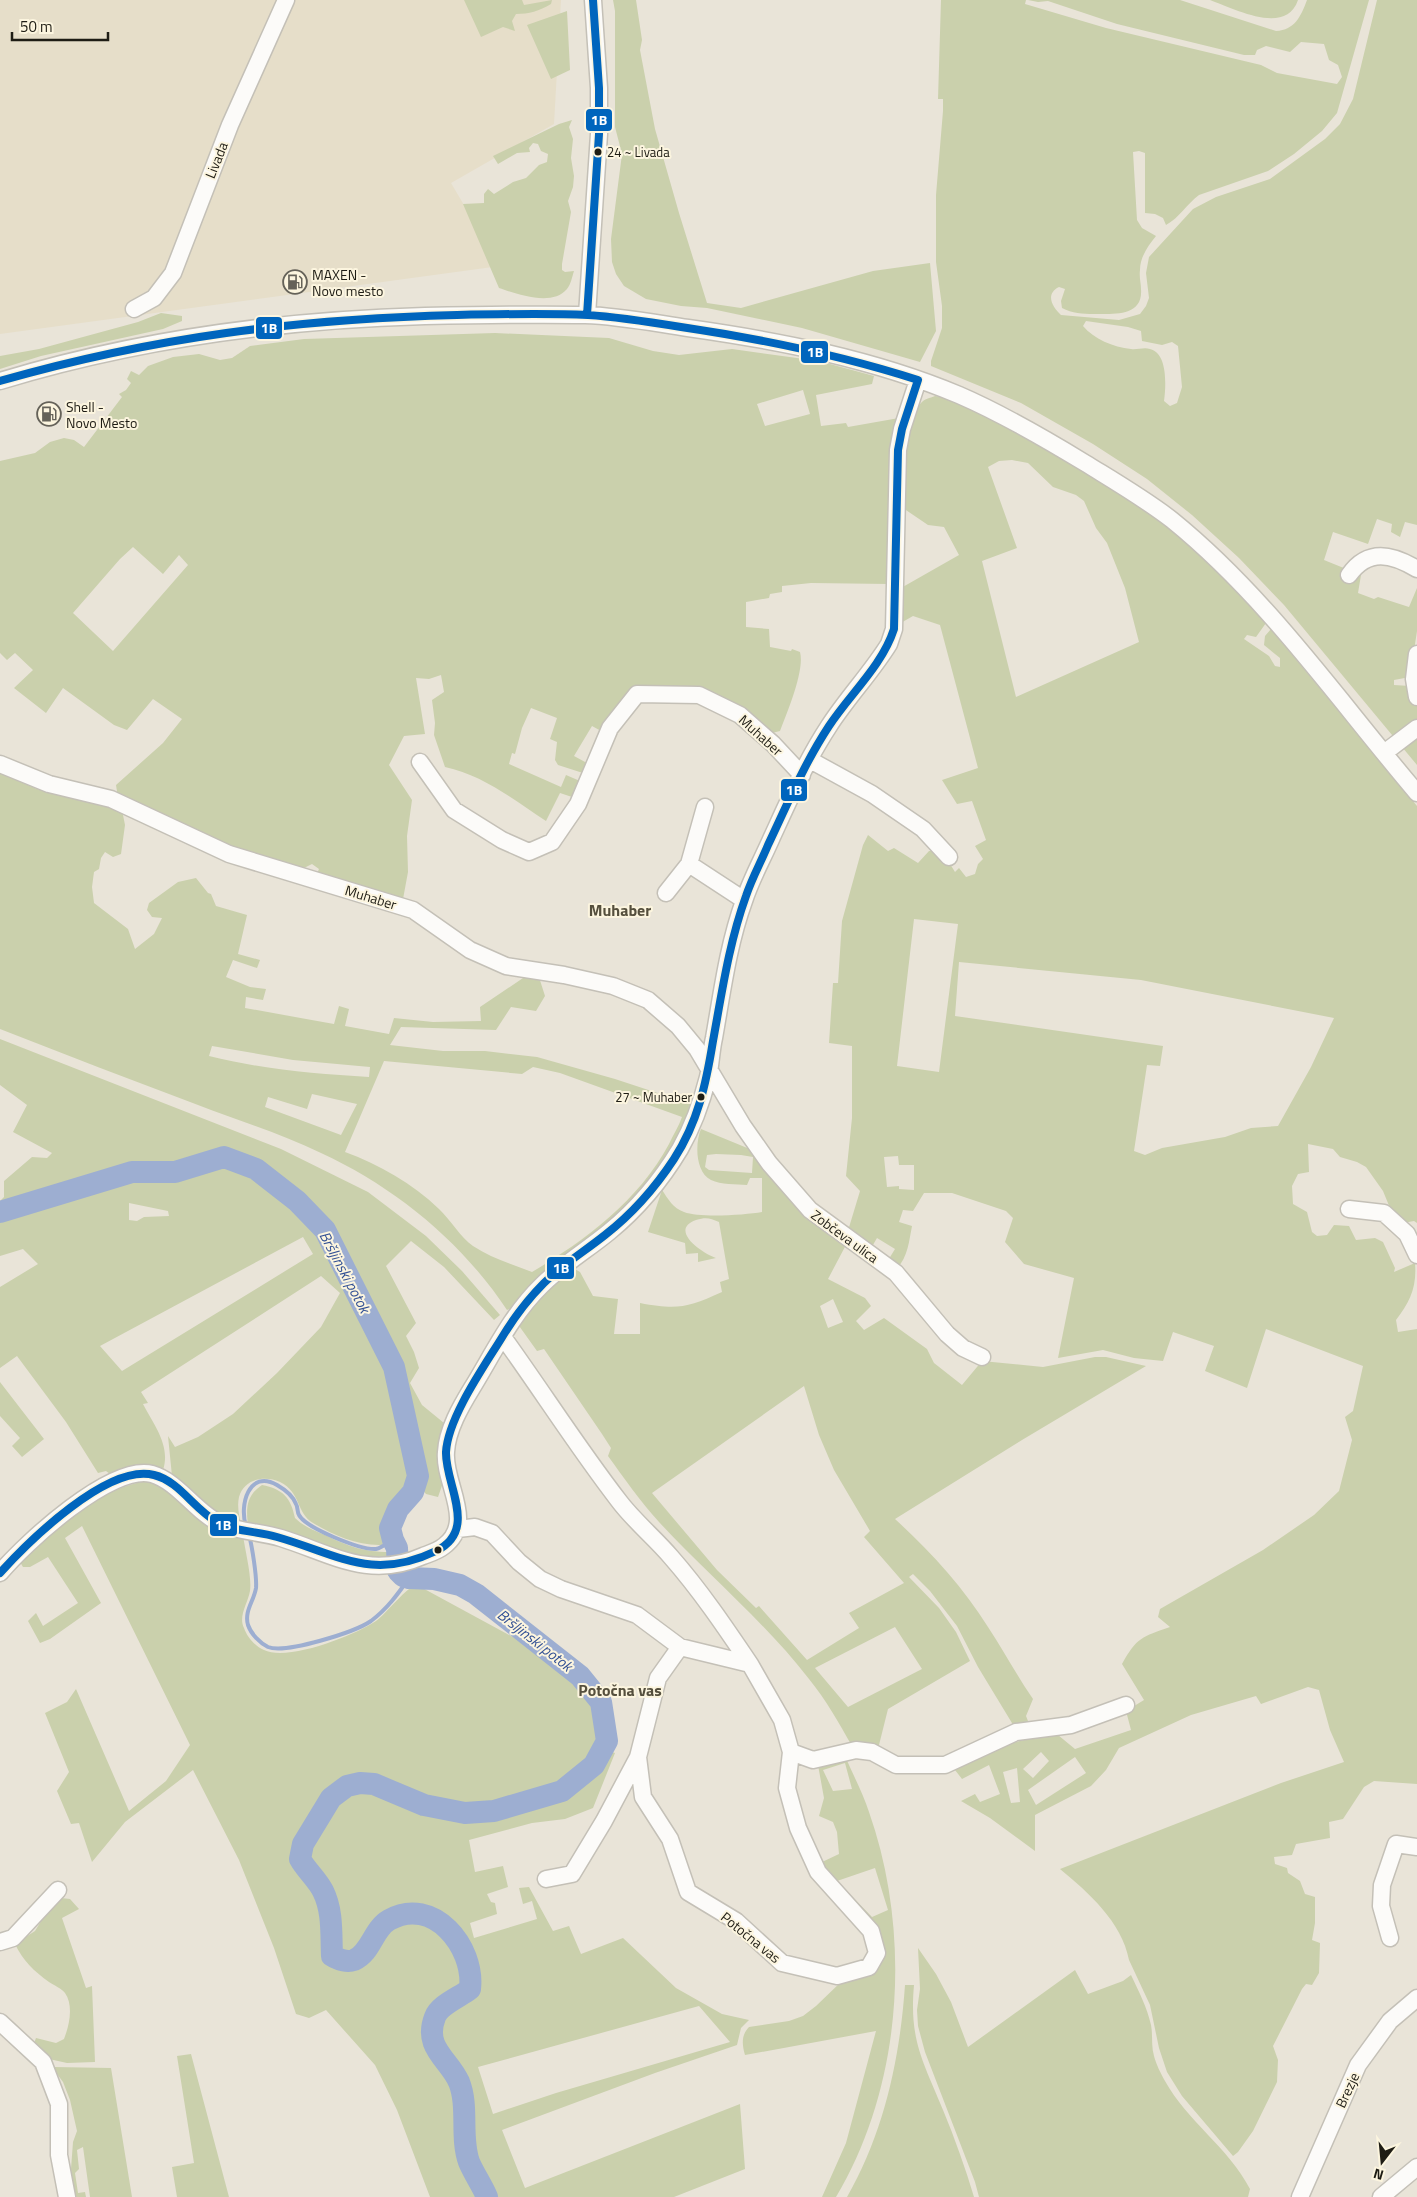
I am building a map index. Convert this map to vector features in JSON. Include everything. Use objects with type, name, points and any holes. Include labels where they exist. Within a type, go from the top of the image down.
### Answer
[{"type":"street","name":"Livada","points":[[134,309],[154,298],[173,273],[230,125],[286,0]]},
{"type":"street","points":[[587,315],[599,134],[599,88],[593,0]]},
{"type":"street","points":[[0,381],[39,369],[135,347],[234,330],[301,322],[466,315],[587,315],[756,337],[868,363],[959,395],[1036,433],[1122,486],[1172,520],[1246,587],[1417,793]]},
{"type":"street","points":[[0,1573],[41,1533],[95,1490],[133,1473],[148,1473],[161,1478],[199,1510],[219,1523],[280,1538],[362,1566],[388,1566],[406,1563],[440,1550],[454,1537],[459,1521],[457,1505],[446,1472],[447,1442],[460,1408],[520,1309],[544,1283],[612,1229],[641,1202],[680,1149],[700,1102],[709,1072],[717,1018],[732,943],[744,900],[802,775],[829,726],[882,655],[888,644],[894,629],[898,450],[902,428],[918,380]]},
{"type":"street","points":[[1349,575],[1358,563],[1381,555],[1403,561],[1417,569]]},
{"type":"street","points":[[1417,654],[1414,680],[1417,697]]},
{"type":"street","name":"Muhaber","points":[[420,762],[454,810],[502,840],[530,852],[552,842],[578,804],[610,728],[637,694],[699,695],[740,715],[773,744],[802,775]]},
{"type":"street","points":[[1384,753],[1417,728]]},
{"type":"street","points":[[810,760],[872,794],[923,830],[949,857]]},
{"type":"street","name":"Muhaber","points":[[0,764],[49,784],[111,799],[229,854],[413,910],[470,950],[506,966],[564,975],[613,986],[648,1000],[678,1026],[697,1050],[709,1072]]},
{"type":"street","points":[[666,893],[689,864],[705,807]]},
{"type":"street","points":[[689,864],[744,900]]},
{"type":"street","name":"Zobčeva ulica","points":[[709,1072],[769,1163],[810,1210],[896,1273],[947,1334],[963,1348],[982,1357]]},
{"type":"street","points":[[1349,1209],[1384,1213],[1407,1234],[1417,1255]]},
{"type":"street","name":"Potočna vas","points":[[503,1337],[536,1383],[574,1442],[621,1504],[670,1556],[707,1600],[750,1664],[782,1720],[791,1752],[787,1788],[798,1828],[818,1872],[871,1931],[877,1953],[869,1967],[836,1976],[782,1963],[736,1921],[688,1892],[670,1839],[643,1797],[638,1757],[658,1678],[680,1647]]},
{"type":"street","points":[[458,1529],[475,1527],[492,1533],[519,1562],[540,1579],[561,1589],[637,1615],[680,1647],[750,1664]]},
{"type":"street","points":[[791,1752],[813,1760],[856,1750],[872,1752],[896,1766],[945,1765],[1016,1732],[1071,1725],[1126,1705]]},
{"type":"street","points":[[546,1879],[572,1874],[604,1821],[638,1757]]},
{"type":"street","points":[[1390,1938],[1381,1906],[1382,1885],[1396,1844],[1417,1847]]},
{"type":"street","points":[[0,1942],[13,1938],[58,1890]]},
{"type":"street","name":"Brezje","points":[[1300,2197],[1358,2065],[1390,2021],[1417,1998]]},
{"type":"street","points":[[0,2022],[43,2062],[59,2104],[59,2155],[68,2197]]},
{"type":"street","points":[[1382,2197],[1417,2167]]},
{"type":"shaded area","points":[[0,0],[561,0],[554,124],[451,183],[500,266],[0,334]]},
{"type":"green space","points":[[464,0],[522,0],[524,5],[552,0],[551,4],[538,10],[530,13],[516,14],[512,21],[515,31],[503,27],[481,37]]},
{"type":"green space","points":[[613,0],[636,0],[642,40],[640,50],[655,129],[707,303],[741,308],[873,271],[930,263],[936,331],[920,362],[802,328],[707,308],[681,306],[646,299],[624,286],[616,274],[612,262],[611,239],[622,154],[615,127],[615,11]]},
{"type":"green space","points":[[941,0],[1026,0],[1025,4],[1106,28],[1261,65],[1277,73],[1337,84],[1342,77],[1338,65],[1329,60],[1324,44],[1301,42],[1290,52],[1266,46],[1257,50],[1255,55],[1244,55],[1117,24],[1048,1],[1028,0],[1180,0],[1276,31],[1293,25],[1300,17],[1307,0],[1369,0],[1337,113],[1322,131],[1294,154],[1268,171],[1199,195],[1175,219],[1166,225],[1163,218],[1155,214],[1145,213],[1145,153],[1133,152],[1137,220],[1142,228],[1156,236],[1147,248],[1141,261],[1141,297],[1138,303],[1130,310],[1123,312],[1082,314],[1062,308],[1061,301],[1065,289],[1059,287],[1052,293],[1051,297],[1051,301],[1061,315],[1119,320],[1140,314],[1146,306],[1149,298],[1146,273],[1149,257],[1193,209],[1216,197],[1270,179],[1325,139],[1340,124],[1353,99],[1377,0],[1417,0],[1417,525],[1405,522],[1400,537],[1391,532],[1392,524],[1377,519],[1368,544],[1333,532],[1324,560],[1361,575],[1358,593],[1374,599],[1378,597],[1409,607],[1417,588],[1417,631],[1410,677],[1394,680],[1394,685],[1410,686],[1417,706],[1417,765],[1284,605],[1239,558],[1192,515],[1147,479],[1093,444],[1021,403],[931,366],[942,328],[942,306],[936,262],[936,195],[943,99],[938,99]],"holes":[[[1086,321],[1128,327],[1141,331],[1142,341],[1162,345],[1172,342],[1178,346],[1182,387],[1177,403],[1170,406],[1164,401],[1163,364],[1156,352],[1148,348],[1131,349],[1111,344],[1093,335],[1083,326]]]},
{"type":"green space","points":[[1210,0],[1298,0],[1292,11],[1283,16],[1271,18],[1259,17]]},
{"type":"green space","points":[[567,11],[570,70],[551,79],[527,25]]},
{"type":"green space","points":[[572,120],[569,127],[573,139],[571,158],[574,176],[573,187],[568,201],[571,212],[562,264],[562,270],[565,272],[574,271],[570,285],[561,294],[544,298],[524,296],[499,288],[463,204],[484,203],[484,194],[488,189],[494,194],[513,182],[526,178],[539,165],[547,162],[548,154],[541,151],[538,144],[533,143],[529,148],[530,152],[517,153],[498,164],[493,156],[559,124]]},
{"type":"green space","points":[[161,313],[182,316],[182,321],[163,329],[41,356],[0,369],[0,356],[39,349],[138,322]]},
{"type":"green space","points":[[495,333],[609,338],[653,351],[679,355],[732,349],[819,361],[874,376],[872,384],[816,395],[821,426],[846,423],[848,427],[899,418],[891,455],[889,584],[811,583],[782,586],[782,592],[770,594],[769,598],[746,602],[746,627],[769,629],[770,647],[791,651],[792,649],[800,652],[801,660],[798,680],[780,731],[772,733],[731,706],[641,698],[612,737],[592,726],[574,756],[598,769],[586,774],[558,765],[555,760],[557,742],[550,739],[557,718],[531,708],[522,728],[515,754],[512,753],[509,764],[561,787],[566,775],[580,781],[572,797],[560,793],[546,821],[485,782],[445,767],[434,735],[435,723],[432,700],[444,692],[441,675],[429,679],[416,678],[425,734],[404,736],[389,765],[412,800],[407,836],[408,872],[403,899],[316,876],[319,869],[312,864],[296,872],[232,852],[118,798],[116,785],[163,743],[182,719],[153,699],[127,730],[114,725],[63,688],[46,713],[14,688],[33,670],[15,653],[7,660],[0,653],[0,461],[35,453],[50,442],[64,438],[74,440],[84,447],[122,397],[119,394],[126,390],[131,383],[127,379],[131,371],[139,375],[148,366],[173,357],[199,354],[220,360],[232,358],[250,346],[304,339]],"holes":[[[803,390],[810,414],[765,426],[757,404]],[[133,547],[163,574],[179,555],[188,565],[113,651],[73,613],[120,559]]]},
{"type":"green space","points":[[935,396],[949,398],[1038,441],[1167,524],[1225,579],[1266,623],[1256,637],[1247,635],[1244,639],[1269,656],[1275,666],[1280,667],[1280,658],[1264,645],[1265,636],[1271,629],[1417,806],[1417,1223],[1414,1221],[1403,1223],[1390,1208],[1383,1191],[1366,1167],[1340,1157],[1333,1149],[1308,1144],[1309,1172],[1298,1174],[1292,1186],[1293,1204],[1307,1212],[1312,1232],[1317,1236],[1327,1235],[1334,1225],[1349,1226],[1356,1240],[1375,1238],[1383,1242],[1395,1268],[1394,1272],[1415,1263],[1414,1287],[1405,1307],[1396,1320],[1398,1332],[1417,1329],[1417,1784],[1374,1781],[1364,1787],[1343,1819],[1329,1822],[1330,1838],[1296,1844],[1292,1855],[1274,1857],[1275,1864],[1287,1868],[1288,1873],[1300,1881],[1305,1894],[1315,1897],[1315,1923],[1312,1940],[1320,1943],[1319,1973],[1312,1985],[1306,1984],[1302,1989],[1273,2046],[1278,2060],[1277,2082],[1253,2131],[1233,2156],[1182,2096],[1167,2072],[1159,2048],[1150,2005],[1119,1933],[1092,1898],[1060,1869],[1281,1783],[1344,1762],[1330,1730],[1319,1690],[1308,1687],[1261,1704],[1256,1696],[1191,1715],[1119,1748],[1106,1770],[1091,1786],[1035,1815],[1035,1851],[990,1818],[961,1801],[975,1794],[980,1802],[1000,1794],[989,1765],[962,1779],[955,1770],[974,1757],[1019,1741],[1058,1735],[1075,1749],[1131,1730],[1126,1711],[1144,1700],[1122,1664],[1132,1648],[1141,1639],[1170,1627],[1158,1617],[1160,1609],[1263,1550],[1314,1515],[1339,1491],[1352,1440],[1345,1417],[1353,1411],[1363,1366],[1266,1329],[1247,1388],[1205,1371],[1214,1346],[1173,1332],[1163,1361],[1134,1358],[1103,1350],[1058,1358],[1074,1278],[1024,1264],[1005,1242],[1013,1218],[1006,1211],[952,1193],[924,1193],[913,1211],[903,1210],[899,1222],[912,1226],[906,1254],[897,1268],[887,1262],[895,1249],[877,1238],[870,1250],[847,1234],[860,1191],[846,1176],[852,1118],[852,1046],[829,1043],[833,983],[838,983],[842,921],[863,845],[868,835],[888,851],[894,848],[918,863],[929,851],[942,851],[955,872],[959,868],[966,877],[975,874],[978,864],[983,859],[975,846],[986,840],[972,801],[957,804],[942,780],[978,768],[940,625],[913,616],[899,624],[901,588],[959,555],[944,527],[928,525],[900,506],[904,452],[910,423],[921,403]],"holes":[[[1012,460],[1028,463],[1053,487],[1076,495],[1084,501],[1096,528],[1107,543],[1125,588],[1139,642],[1016,697],[982,561],[1017,548],[988,467],[999,461]],[[914,919],[958,924],[939,1072],[897,1066]],[[959,962],[1141,980],[1334,1018],[1311,1067],[1278,1126],[1251,1128],[1225,1137],[1162,1148],[1145,1155],[1134,1151],[1147,1065],[1160,1066],[1163,1046],[955,1016]],[[898,1156],[899,1165],[914,1165],[914,1190],[899,1189],[899,1186],[887,1187],[884,1157]],[[1041,1752],[1049,1761],[1033,1778],[1023,1769]],[[1075,1757],[1086,1773],[1036,1805],[1028,1790]],[[1017,1768],[1020,1802],[1011,1803],[1003,1772]]]},
{"type":"green space","points":[[0,773],[37,789],[122,810],[125,825],[121,854],[113,857],[105,852],[101,858],[99,869],[94,872],[92,887],[94,903],[128,929],[135,949],[154,934],[162,918],[152,917],[147,910],[149,903],[178,882],[196,878],[208,893],[211,894],[216,906],[247,915],[238,954],[260,960],[257,968],[233,960],[226,977],[250,987],[266,989],[263,1000],[246,997],[245,1008],[334,1024],[339,1006],[349,1009],[345,1026],[389,1034],[394,1018],[433,1022],[481,1021],[480,1007],[526,976],[538,974],[545,996],[536,1011],[511,1007],[496,1030],[401,1027],[390,1045],[443,1051],[485,1051],[537,1057],[615,1079],[694,1105],[686,1127],[635,1203],[512,1308],[507,1310],[489,1285],[448,1239],[401,1200],[375,1182],[348,1167],[291,1140],[0,1029]],"holes":[[[212,1046],[293,1060],[370,1067],[369,1077],[288,1070],[229,1061],[209,1056]],[[384,1061],[522,1074],[533,1067],[560,1073],[682,1117],[657,1164],[627,1201],[591,1232],[532,1272],[494,1257],[473,1246],[439,1209],[418,1191],[383,1169],[345,1152]],[[312,1094],[357,1104],[341,1135],[265,1107],[268,1097],[307,1109]]]},
{"type":"green space","points":[[0,1039],[281,1149],[368,1192],[426,1236],[462,1271],[500,1315],[494,1320],[444,1267],[411,1241],[386,1266],[416,1323],[406,1336],[419,1368],[410,1383],[422,1405],[444,1423],[444,1480],[438,1497],[426,1494],[419,1486],[405,1488],[393,1501],[382,1525],[385,1540],[382,1545],[373,1545],[346,1539],[313,1523],[304,1514],[292,1491],[280,1482],[261,1479],[250,1482],[245,1486],[238,1500],[241,1524],[208,1509],[172,1476],[168,1436],[175,1447],[198,1437],[233,1414],[277,1373],[321,1327],[340,1293],[321,1276],[141,1392],[148,1403],[143,1404],[163,1444],[165,1461],[163,1470],[114,1477],[106,1471],[98,1473],[66,1422],[17,1356],[0,1368],[0,1287],[38,1264],[23,1249],[0,1256],[0,1201],[4,1197],[4,1181],[32,1157],[47,1158],[52,1153],[13,1132],[27,1105],[0,1085]],"holes":[[[129,1203],[168,1211],[169,1216],[144,1217],[137,1221],[129,1220]],[[303,1237],[313,1254],[122,1371],[100,1346]]]},
{"type":"green space","points":[[701,1129],[757,1152],[847,1243],[828,1279],[865,1298],[871,1306],[856,1321],[864,1330],[884,1318],[927,1349],[934,1363],[962,1385],[982,1361],[1043,1367],[1095,1357],[1106,1357],[1146,1366],[895,1519],[921,1544],[957,1584],[994,1636],[1033,1699],[1026,1716],[1032,1731],[1015,1728],[978,1667],[957,1626],[930,1591],[913,1574],[909,1577],[939,1608],[956,1632],[970,1661],[888,1709],[878,1749],[852,1746],[821,1695],[792,1658],[755,1618],[678,1542],[639,1498],[608,1456],[611,1448],[544,1349],[537,1351],[517,1323],[547,1290],[573,1268],[580,1272],[593,1296],[618,1299],[614,1334],[640,1334],[640,1303],[673,1307],[682,1306],[722,1292],[720,1282],[729,1279],[719,1222],[708,1218],[699,1219],[688,1224],[685,1230],[691,1241],[703,1252],[716,1258],[698,1262],[698,1253],[686,1254],[685,1243],[648,1232],[662,1190],[677,1208],[691,1214],[722,1215],[762,1212],[762,1178],[750,1178],[747,1185],[724,1184],[711,1180],[702,1171],[699,1164],[697,1149]],"holes":[[[707,1155],[753,1157],[752,1173],[709,1170],[705,1167]],[[833,1299],[843,1322],[828,1328],[820,1306]],[[804,1386],[819,1435],[834,1470],[870,1531],[864,1537],[904,1583],[849,1613],[859,1628],[807,1660],[759,1606],[756,1608],[717,1570],[652,1493]],[[895,1627],[922,1669],[848,1707],[815,1668]]]},
{"type":"green space","points":[[0,1382],[44,1439],[22,1457],[12,1446],[20,1438],[0,1416]]},
{"type":"green space","points":[[152,1480],[243,1535],[250,1591],[242,1623],[249,1638],[264,1650],[275,1653],[304,1650],[353,1633],[376,1621],[403,1594],[417,1585],[548,1656],[588,1693],[598,1705],[603,1740],[591,1762],[554,1787],[478,1807],[461,1807],[443,1804],[368,1780],[353,1780],[340,1785],[327,1797],[299,1843],[296,1858],[300,1872],[313,1885],[320,1897],[325,1917],[328,1960],[338,1965],[355,1962],[374,1948],[384,1931],[392,1923],[402,1920],[427,1922],[436,1926],[444,1931],[455,1945],[468,1973],[464,1986],[434,2011],[429,2038],[436,2058],[451,2079],[457,2092],[463,2156],[482,2197],[430,2197],[397,2110],[375,2065],[326,2010],[309,2018],[296,2014],[274,1948],[239,1860],[193,1770],[125,1822],[92,1862],[79,1823],[71,1824],[57,1791],[69,1772],[45,1713],[67,1702],[76,1689],[129,1811],[166,1781],[190,1745],[82,1526],[65,1538],[101,1603],[50,1639],[40,1643],[28,1621],[36,1613],[43,1626],[78,1603],[48,1557],[30,1567],[23,1567],[20,1562],[64,1522],[96,1500],[132,1484]]},
{"type":"green space","points":[[262,1485],[281,1492],[291,1505],[295,1518],[306,1526],[356,1548],[389,1552],[393,1563],[381,1564],[248,1526],[248,1503],[253,1494]]},
{"type":"green space","points":[[609,1751],[615,1753],[593,1808],[565,1819],[532,1823],[469,1840],[475,1872],[503,1866],[508,1887],[487,1894],[491,1902],[495,1903],[497,1914],[470,1923],[474,1938],[537,1919],[532,1901],[523,1904],[519,1888],[529,1887],[553,1931],[569,1926],[581,1954],[623,1938],[676,1988],[722,2014],[749,2020],[741,2028],[737,2045],[655,2073],[502,2130],[525,2188],[740,2104],[745,2169],[674,2197],[493,2197],[474,2161],[466,2089],[461,2074],[448,2062],[440,2044],[437,2031],[438,2019],[446,2010],[474,1992],[480,1974],[466,1937],[448,1921],[414,1907],[389,1912],[376,1924],[361,1951],[349,1957],[337,1952],[338,1926],[333,1900],[325,1885],[309,1865],[306,1857],[307,1849],[315,1831],[348,1790],[374,1787],[438,1813],[465,1819],[497,1816],[552,1800],[574,1790],[597,1772]],"holes":[[[699,2006],[730,2042],[556,2093],[493,2114],[478,2067]]]},
{"type":"green space","points":[[845,1756],[864,1798],[883,1859],[891,1908],[895,1958],[894,2008],[887,2058],[875,2107],[858,2153],[836,2197],[822,2197],[846,2143],[876,2031],[745,2055],[743,2044],[743,2037],[749,2027],[789,2021],[803,2016],[842,1981],[880,1956],[820,1863],[839,1854],[837,1832],[833,1822],[819,1816],[824,1798],[818,1765]],"holes":[[[845,1763],[852,1789],[833,1791],[823,1770]],[[875,1868],[888,1910],[872,1917],[837,1881]]]},
{"type":"green space","points":[[61,1898],[70,1899],[79,1909],[62,1918],[86,1988],[92,1986],[95,2062],[67,2063],[40,2057],[33,2046],[36,2038],[56,2043],[64,2039],[69,2022],[68,1998],[64,1992],[49,1982],[25,1961],[15,1944],[35,1931],[52,1903]]},
{"type":"green space","points":[[918,1948],[936,1974],[951,2002],[968,2047],[1075,1970],[1088,1994],[1123,1981],[1131,1975],[1149,2018],[1152,2029],[1153,2052],[1162,2075],[1185,2109],[1220,2147],[1241,2174],[1250,2189],[1248,2197],[979,2197],[925,2052],[918,2026],[917,2010],[920,1989]]},
{"type":"green space","points":[[905,1985],[914,1985],[914,2021],[919,2050],[956,2142],[974,2197],[847,2197],[871,2147],[888,2094],[899,2040]]},
{"type":"green space","points":[[191,2054],[229,2197],[177,2197],[172,2167],[194,2163],[177,2056]]},
{"type":"green space","points":[[53,2067],[111,2068],[132,2197],[90,2197],[83,2147],[77,2150],[79,2169],[75,2173],[78,2193],[85,2192],[86,2197],[73,2197],[71,2169],[73,2142],[77,2131],[70,2100],[63,2082],[57,2074],[50,2072]]},
{"type":"waterway","name":"Bršljinski potok","points":[[0,1212],[132,1172],[175,1172],[224,1157],[256,1169],[297,1201],[325,1230],[394,1367],[418,1476],[413,1492],[398,1509],[390,1528],[397,1548],[398,1571],[403,1576],[409,1578],[434,1579],[460,1585],[476,1594],[580,1676],[601,1702],[607,1741],[594,1765],[562,1791],[494,1811],[465,1813],[424,1805],[374,1784],[360,1783],[347,1786],[331,1798],[303,1844],[300,1859],[321,1887],[328,1906],[331,1923],[332,1956],[345,1961],[354,1960],[360,1957],[379,1929],[389,1920],[405,1914],[421,1914],[435,1920],[448,1929],[466,1957],[470,1973],[470,1989],[445,2005],[437,2013],[432,2028],[432,2037],[439,2053],[459,2082],[464,2102],[466,2152],[469,2162],[487,2197]]},
{"type":"waterway","points":[[246,1526],[244,1508],[248,1492],[253,1485],[267,1481],[288,1493],[295,1501],[299,1515],[322,1532],[358,1546],[376,1549],[393,1540]]},
{"type":"waterway","points":[[249,1535],[254,1561],[256,1588],[247,1620],[249,1628],[254,1635],[268,1647],[304,1645],[363,1626],[387,1606],[409,1578]]},
{"type":"transit line","name":"1B","points":[[587,315],[599,134],[599,88],[593,0]]},
{"type":"transit line","name":"1B","points":[[0,381],[114,353],[226,333],[283,326],[398,317],[523,314],[600,316],[771,342],[830,355],[918,380],[902,429],[898,450],[894,629],[889,642],[874,668],[837,714],[812,755],[751,883],[730,950],[704,1087],[695,1117],[682,1145],[659,1180],[634,1209],[615,1227],[558,1270],[532,1296],[476,1379],[460,1409],[448,1439],[446,1452],[458,1519],[456,1531],[449,1542],[436,1551],[413,1560],[373,1565],[355,1562],[277,1537],[239,1530],[224,1525],[201,1510],[179,1489],[163,1478],[154,1475],[135,1474],[93,1492],[71,1508],[30,1542],[0,1573]]},
{"type":"place","name":"24 ~ Livada","points":[[598,152]]},
{"type":"place","name":"MAXEN - Novo mesto","points":[[295,282]]},
{"type":"place","name":"Shell - Novo Mesto","points":[[49,414]]},
{"type":"place","name":"27 ~ Muhaber","points":[[701,1097]]},
{"type":"district","name":"Muhaber","points":[[620,910]]},
{"type":"district","name":"Potočna vas","points":[[620,1690]]}]
